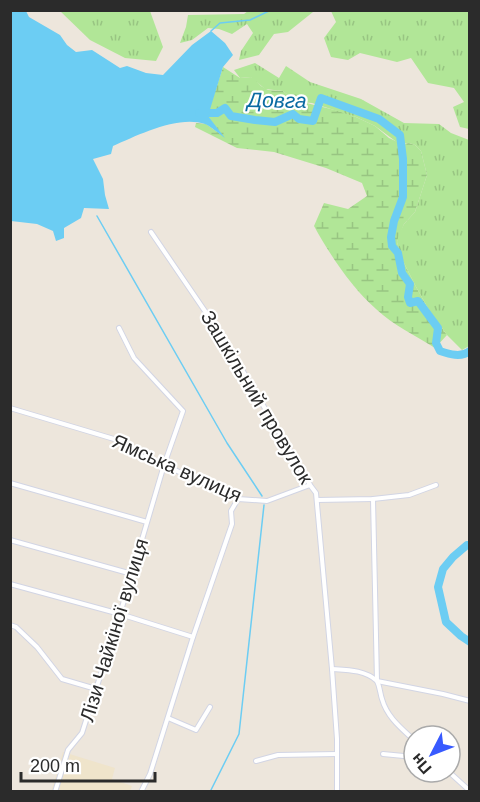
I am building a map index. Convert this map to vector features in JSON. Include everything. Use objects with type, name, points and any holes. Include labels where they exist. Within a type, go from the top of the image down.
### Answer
[{"type":"street","name":"Зашкільний провулок","points":[[151,232],[224,339],[316,493],[332,669],[338,792]]},
{"type":"street","name":"Лізи Чайкіної вулиця","points":[[55,792],[68,750],[82,733],[164,465],[183,411],[134,358],[119,328]]},
{"type":"street","name":"Ямська вулиця","points":[[10,408],[124,441],[139,455],[238,500],[267,501],[310,485]]},
{"type":"street","points":[[10,483],[147,522]]},
{"type":"street","points":[[317,500],[374,499],[409,495],[436,485]]},
{"type":"street","points":[[374,499],[377,681],[382,700],[391,719],[402,729]]},
{"type":"street","points":[[141,792],[150,774],[232,524],[231,511],[238,500]]},
{"type":"street","points":[[10,540],[132,574]]},
{"type":"street","points":[[10,584],[194,637]]},
{"type":"street","points":[[10,625],[16,627],[37,647],[62,679],[96,689]]},
{"type":"street","points":[[332,669],[369,674],[377,681],[470,701]]},
{"type":"street","points":[[168,718],[196,730],[210,707]]},
{"type":"street","points":[[256,761],[278,756],[337,754]]},
{"type":"street","points":[[383,754],[402,756]]},
{"type":"shaded area","points":[[63,752],[115,768],[112,779],[132,786],[130,791],[51,792]]},
{"type":"green space","points":[[60,11],[150,11],[163,47],[156,61],[125,58],[90,40]]},
{"type":"green space","points":[[248,11],[325,11],[313,12],[288,32],[274,34],[259,55],[239,60],[241,51],[253,33],[247,24],[232,34],[208,28],[192,40],[180,43],[188,15],[244,14]]},
{"type":"green space","points":[[331,11],[469,11],[469,129],[460,127],[453,107],[464,102],[454,88],[428,83],[411,58],[397,62],[360,53],[348,60],[331,57],[324,38],[336,22]]},
{"type":"green space","points":[[255,63],[279,78],[286,66],[310,82],[361,99],[404,123],[439,124],[451,133],[469,140],[469,346],[462,350],[447,335],[429,310],[402,259],[397,242],[404,224],[415,212],[427,175],[421,151],[415,145],[398,143],[375,126],[356,117],[312,103],[294,100],[283,91],[265,89],[251,77],[240,78],[234,70]]},
{"type":"green space","points":[[223,67],[240,78],[254,78],[268,90],[283,91],[294,100],[356,117],[375,126],[389,138],[402,144],[415,145],[421,151],[427,175],[415,212],[404,224],[397,242],[402,259],[415,285],[447,335],[435,348],[390,320],[367,301],[342,270],[314,226],[324,203],[348,209],[367,196],[362,183],[326,168],[274,152],[237,148],[195,127],[196,123],[206,124],[223,136],[207,116]]},
{"type":"water","points":[[11,10],[26,11],[29,17],[60,35],[76,52],[92,50],[120,68],[127,66],[146,73],[163,75],[192,45],[211,31],[225,43],[233,55],[223,67],[208,116],[225,138],[205,124],[183,122],[158,128],[113,146],[111,154],[93,159],[103,179],[109,209],[84,208],[81,218],[64,228],[64,238],[56,241],[53,231],[37,224],[11,221]]},
{"type":"waterway","points":[[211,31],[220,23],[250,20],[271,10]]},
{"type":"waterway","name":"Довга","points":[[199,113],[217,113],[225,108],[231,116],[255,120],[275,122],[293,114],[299,119],[313,121],[321,98],[379,119],[400,135],[403,159],[403,197],[391,237],[392,246],[398,253],[402,273],[410,284],[408,297],[410,303],[418,301],[438,328],[436,343],[440,351],[459,355],[470,351]]},
{"type":"waterway","points":[[97,216],[227,443],[262,496]]},
{"type":"waterway","points":[[210,792],[239,734],[264,505]]},
{"type":"waterway","name":"Довга","points":[[470,545],[453,557],[443,569],[438,587],[446,622],[470,642]]}]
